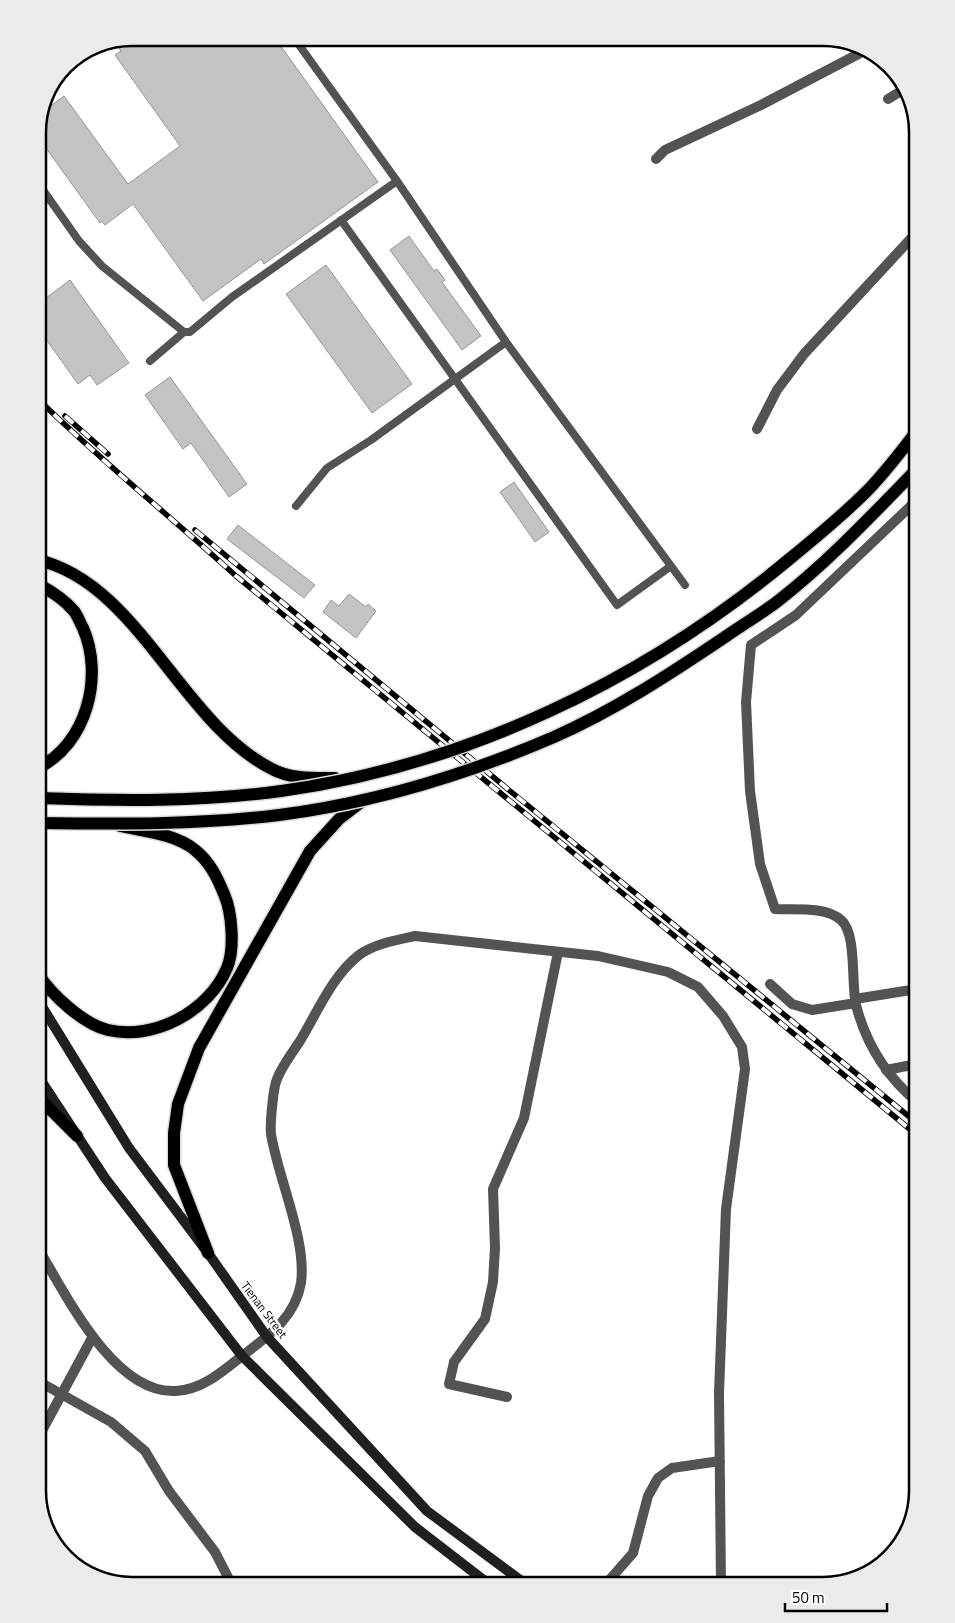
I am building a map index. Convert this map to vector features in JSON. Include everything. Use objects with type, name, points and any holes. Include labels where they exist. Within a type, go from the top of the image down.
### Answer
[{"type":"main road","points":[[46,798],[110,801],[236,796],[284,791],[430,758],[501,734],[593,690],[682,640],[756,587],[834,523],[868,490],[909,442]]},
{"type":"main road","points":[[46,823],[110,824],[234,820],[282,814],[365,799],[440,778],[556,736],[624,702],[675,671],[778,601],[846,542],[909,477]]},
{"type":"main road","points":[[46,562],[91,585],[148,645],[223,733],[241,748],[272,770],[303,778],[342,779]]},
{"type":"main road","points":[[46,588],[53,591],[75,612],[88,640],[91,664],[91,689],[85,714],[76,733],[46,764]]},
{"type":"main road","points":[[208,1253],[174,1165],[174,1133],[178,1104],[199,1048],[310,851],[339,819],[365,799]]},
{"type":"main road","points":[[46,986],[71,1010],[108,1030],[154,1029],[174,1021],[193,1010],[213,990],[227,967],[231,935],[229,906],[215,872],[195,849],[172,838],[110,824]]},
{"type":"main road","name":"Tienan Street","points":[[46,1013],[129,1148],[208,1253],[267,1337],[427,1511],[516,1577]]},
{"type":"main road","points":[[46,1088],[105,1178],[242,1356],[415,1527],[480,1577]]},
{"type":"main road","points":[[46,1105],[77,1136]]},
{"type":"street","points":[[656,159],[665,150],[761,105],[858,54]]},
{"type":"street","points":[[888,99],[899,92]]},
{"type":"street","points":[[758,429],[777,390],[804,354],[909,242]]},
{"type":"street","points":[[909,508],[796,615],[751,645],[746,702],[746,746],[760,864],[775,909],[830,914],[842,920],[850,933],[855,1001],[868,1043],[886,1070],[909,1093]]},
{"type":"street","points":[[46,1261],[92,1338],[120,1367],[154,1390],[177,1392],[209,1381],[267,1337],[293,1309],[301,1282],[299,1250],[293,1216],[271,1132],[276,1080],[341,973],[359,955],[388,942],[415,936],[598,956],[668,972],[698,986],[723,1016],[742,1047],[744,1069],[726,1209],[719,1393],[721,1577]]},
{"type":"street","points":[[507,1397],[449,1384],[454,1362],[486,1319],[493,1282],[495,1248],[493,1189],[524,1118],[558,952]]},
{"type":"street","points":[[770,984],[792,1004],[812,1010],[909,991]]},
{"type":"street","points":[[886,1070],[909,1066]]},
{"type":"street","points":[[46,1422],[92,1338]]},
{"type":"street","points":[[46,1386],[111,1422],[145,1451],[170,1491],[215,1552],[228,1577]]},
{"type":"street","points":[[612,1577],[634,1553],[648,1496],[658,1478],[672,1468],[720,1461]]},
{"type":"lane","points":[[300,46],[396,181],[506,342],[685,585]]},
{"type":"lane","points":[[46,195],[79,240],[102,266],[184,332],[190,332],[232,298],[396,181]]},
{"type":"lane","points":[[341,220],[617,605],[671,566]]},
{"type":"lane","points":[[150,362],[184,332]]},
{"type":"lane","points":[[296,506],[327,468],[506,342]]},
{"type":"building","points":[[132,46],[281,46],[378,182],[264,264],[261,259],[203,301],[133,204],[105,225],[102,221],[100,223],[46,148],[46,127],[49,110],[51,106],[64,96],[128,184],[180,146],[115,55],[121,51],[119,48]]},
{"type":"building","points":[[409,236],[434,271],[437,269],[445,280],[442,282],[481,336],[462,350],[390,250]]},
{"type":"building","points":[[326,265],[412,384],[372,413],[286,294]]},
{"type":"building","points":[[70,280],[129,363],[97,385],[90,375],[78,384],[46,339],[46,298]]},
{"type":"building","points":[[170,377],[247,484],[229,497],[191,443],[183,449],[145,395]]},
{"type":"building","points":[[514,482],[549,532],[535,542],[500,492]]},
{"type":"building","points":[[238,525],[315,585],[304,598],[227,539]]},
{"type":"building","points":[[349,594],[366,607],[368,604],[376,611],[356,638],[323,612],[331,600],[339,606]]},
{"type":"railway","points":[[46,406],[236,576],[909,1128]]},
{"type":"railway","points":[[65,416],[108,454]]},
{"type":"railway","points":[[195,530],[515,795],[909,1116]]}]
